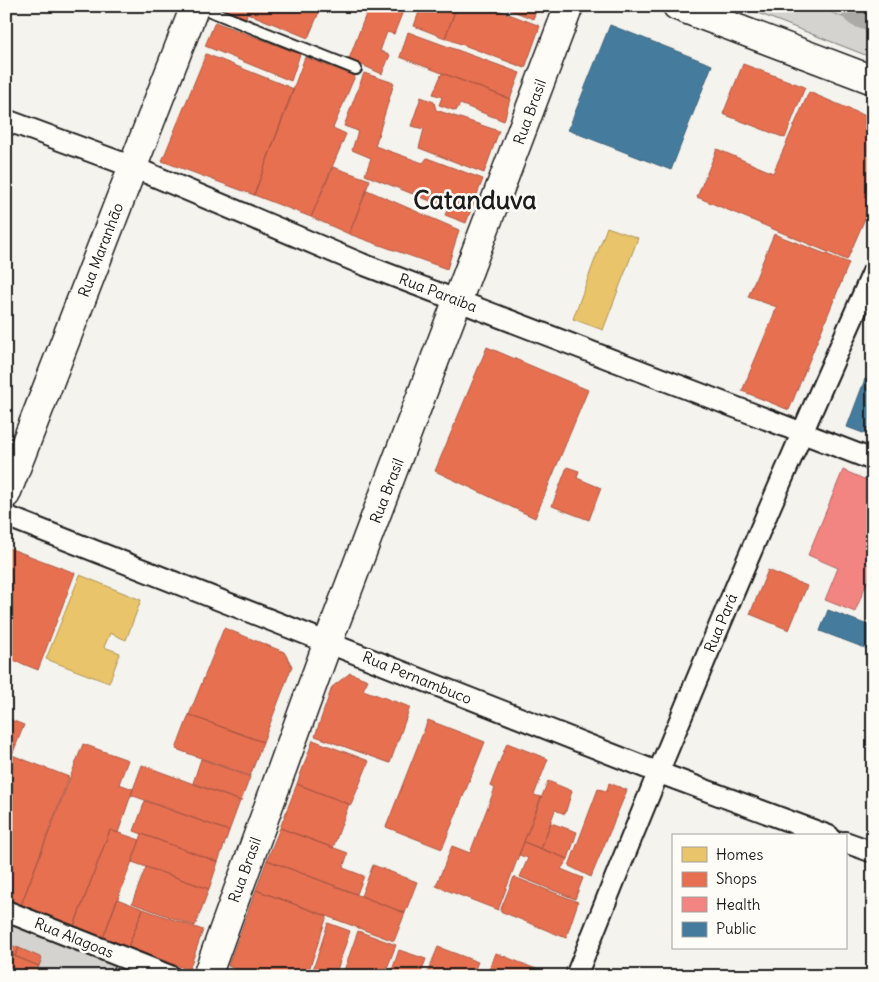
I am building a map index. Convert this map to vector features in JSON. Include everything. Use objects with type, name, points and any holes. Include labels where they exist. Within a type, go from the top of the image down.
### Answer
[{"type":"street","name":"Rua Maranhão","points":[[6,494],[197,6]]},
{"type":"street","name":"Rua Brasil","points":[[207,976],[328,642],[459,301],[569,6]]},
{"type":"street","points":[[677,6],[873,80]]},
{"type":"street","name":"Rua Paraiba","points":[[6,120],[133,167],[362,264],[873,460]]},
{"type":"street","name":"Rua Pará","points":[[576,976],[657,772],[802,432],[873,272]]},
{"type":"street","name":"Rua Pernambuco","points":[[6,516],[657,772],[824,834]]},
{"type":"street","points":[[846,842],[873,852]]},
{"type":"street","name":"Rua Alagoas","points":[[6,911],[170,976]]},
{"type":"lane","points":[[197,6],[356,70]]},
{"type":"shaded area","points":[[740,6],[815,6],[873,29],[873,58]]},
{"type":"shaded area","points":[[6,912],[162,976],[6,976]]},
{"type":"building: Homes","points":[[607,227],[638,238],[603,330],[573,319]]},
{"type":"building: Homes","points":[[80,575],[141,600],[126,640],[110,633],[104,647],[120,653],[109,683],[46,659]]},
{"type":"building: Shops","points":[[222,6],[309,6],[320,10],[308,38],[247,13],[246,19],[222,8]]},
{"type":"building: Shops","points":[[369,6],[405,6],[394,34],[387,32],[380,51],[390,55],[382,74],[349,59]]},
{"type":"building: Shops","points":[[421,6],[457,6],[445,38],[414,26]]},
{"type":"building: Shops","points":[[457,6],[488,6],[540,26],[525,68],[445,38]]},
{"type":"building: Shops","points":[[501,6],[538,6],[533,19]]},
{"type":"building: Shops","points":[[215,22],[300,54],[291,81],[205,46]]},
{"type":"building: Shops","points":[[408,32],[520,73],[510,99],[400,57]]},
{"type":"building: Shops","points":[[206,54],[294,89],[254,195],[162,161]]},
{"type":"building: Shops","points":[[305,57],[355,76],[333,128],[346,134],[311,217],[254,195]]},
{"type":"building: Shops","points":[[743,64],[805,87],[785,138],[723,114]]},
{"type":"building: Shops","points":[[364,73],[394,83],[375,146],[423,163],[427,158],[483,179],[466,223],[445,215],[448,208],[365,175],[371,158],[352,150],[358,131],[344,126]]},
{"type":"building: Shops","points":[[442,73],[510,99],[504,121],[460,104],[456,111],[439,105],[442,97],[433,94]]},
{"type":"building: Shops","points":[[809,92],[873,119],[873,200],[847,260],[697,197],[717,149],[773,173]]},
{"type":"building: Shops","points":[[421,97],[434,102],[436,110],[499,131],[484,173],[419,148],[424,129],[411,126]]},
{"type":"building: Shops","points":[[333,167],[370,180],[349,234],[311,217]]},
{"type":"building: Shops","points":[[367,190],[459,230],[447,269],[349,234]]},
{"type":"building: Shops","points":[[774,234],[849,263],[789,410],[742,391],[777,307],[748,297]]},
{"type":"building: Shops","points":[[487,347],[588,390],[535,518],[435,471]]},
{"type":"building: Shops","points":[[567,467],[579,471],[577,478],[601,488],[589,520],[552,506]]},
{"type":"building: Shops","points":[[6,547],[75,573],[38,670],[6,657]]},
{"type":"building: Shops","points":[[768,570],[807,586],[789,630],[750,614]]},
{"type":"building: Shops","points":[[224,628],[284,652],[292,666],[263,742],[189,715]]},
{"type":"building: Shops","points":[[350,673],[368,680],[363,690],[410,707],[390,763],[315,736],[332,687]]},
{"type":"building: Shops","points":[[189,715],[263,742],[250,776],[176,749]]},
{"type":"building: Shops","points":[[6,718],[24,725],[16,745],[6,742]]},
{"type":"building: Shops","points":[[428,720],[485,742],[442,849],[386,827]]},
{"type":"building: Shops","points":[[313,740],[369,761],[351,805],[297,784]]},
{"type":"building: Shops","points":[[6,742],[16,745],[7,768],[6,768]]},
{"type":"building: Shops","points":[[507,743],[548,759],[534,795],[541,797],[498,910],[436,886],[452,846],[470,853],[495,788],[490,786]]},
{"type":"building: Shops","points":[[83,744],[128,760],[119,784],[133,789],[118,833],[110,830],[74,926],[21,905]]},
{"type":"building: Shops","points":[[12,755],[69,777],[21,905],[6,899],[6,769]]},
{"type":"building: Shops","points":[[201,759],[250,777],[241,801],[193,783]]},
{"type":"building: Shops","points":[[142,765],[240,801],[229,831],[131,795]]},
{"type":"building: Shops","points":[[548,781],[572,791],[565,814],[555,810],[541,849],[524,842]]},
{"type":"building: Shops","points":[[609,783],[627,790],[591,877],[569,866],[598,789],[607,791]]},
{"type":"building: Shops","points":[[297,784],[349,804],[333,848],[280,828]]},
{"type":"building: Shops","points":[[145,801],[229,831],[218,862],[134,831]]},
{"type":"building: Shops","points":[[551,823],[577,832],[568,859],[541,849]]},
{"type":"building: Shops","points":[[280,828],[348,853],[343,868],[364,876],[357,894],[267,860]]},
{"type":"building: Shops","points":[[110,830],[140,840],[103,938],[74,926]]},
{"type":"building: Shops","points":[[142,834],[218,862],[209,889],[132,862]]},
{"type":"building: Shops","points":[[524,842],[568,859],[561,869],[583,878],[575,899],[520,877],[528,858],[519,855]]},
{"type":"building: Shops","points":[[267,860],[405,913],[394,941],[256,890]]},
{"type":"building: Shops","points":[[373,865],[417,882],[405,913],[361,896]]},
{"type":"building: Shops","points":[[146,867],[209,889],[195,926],[132,903]]},
{"type":"building: Shops","points":[[514,877],[578,902],[566,938],[500,911]]},
{"type":"building: Shops","points":[[256,890],[327,916],[307,976],[232,976],[235,969],[228,966]]},
{"type":"building: Shops","points":[[117,899],[143,909],[128,947],[103,938]]},
{"type":"building: Shops","points":[[143,909],[203,930],[189,970],[128,947]]},
{"type":"building: Shops","points":[[328,923],[350,931],[335,976],[311,976]]},
{"type":"building: Shops","points":[[358,931],[396,945],[384,976],[342,976]]},
{"type":"building: Shops","points":[[6,943],[19,948],[15,956],[6,953]]},
{"type":"building: Shops","points":[[438,947],[478,962],[472,976],[426,976]]},
{"type":"building: Shops","points":[[19,948],[42,958],[39,966],[15,956]]},
{"type":"building: Shops","points":[[399,950],[426,959],[420,976],[390,976]]},
{"type":"building: Shops","points":[[6,953],[39,966],[35,976],[6,965]]},
{"type":"building: Shops","points":[[496,953],[551,975],[478,976],[481,969],[488,972]]},
{"type":"building: Health","points":[[843,470],[873,483],[873,567],[855,612],[825,600],[838,568],[808,555]]},
{"type":"building: Public","points":[[610,25],[712,65],[671,170],[568,130]]},
{"type":"building: Public","points":[[865,379],[873,382],[871,436],[847,427]]},
{"type":"building: Public","points":[[828,610],[873,627],[873,651],[820,631]]},
{"type":"waterway","points":[[862,6],[873,10]]},
{"type":"district","name":"Catanduva","points":[[475,200]]}]
